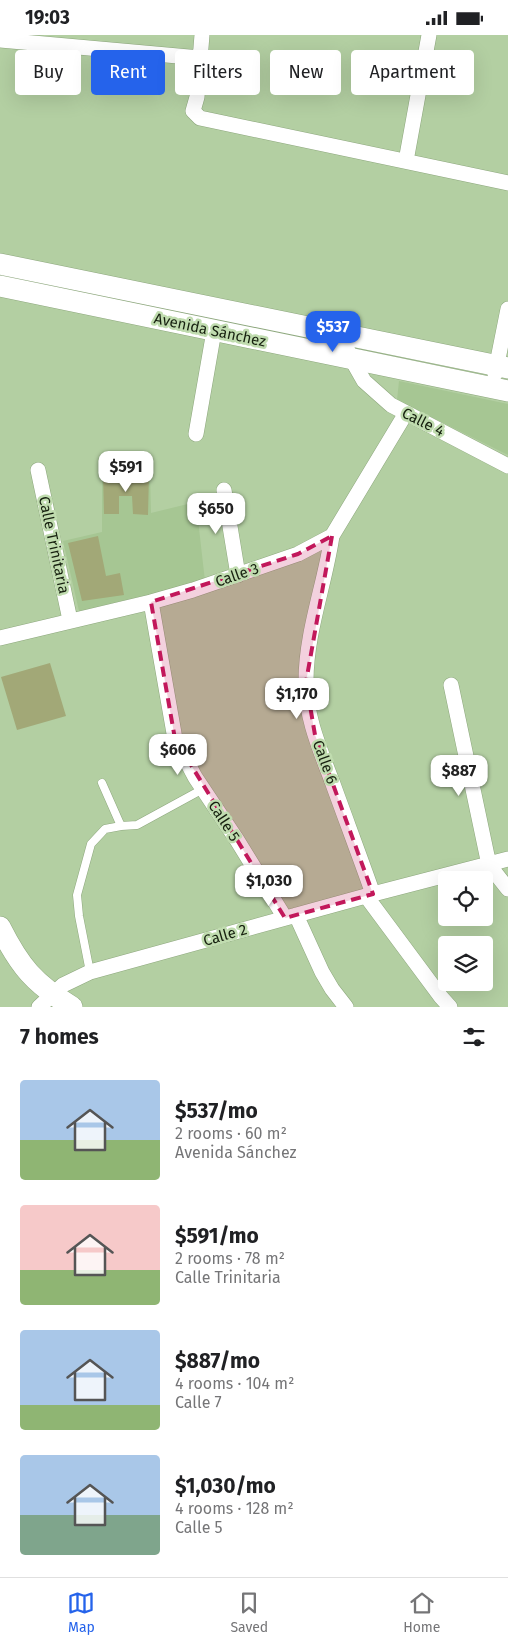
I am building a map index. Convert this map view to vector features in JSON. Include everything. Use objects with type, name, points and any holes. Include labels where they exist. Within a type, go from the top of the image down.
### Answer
[{"type":"street","points":[[201,50],[202,35]]},
{"type":"street","points":[[406,161],[429,35]]},
{"type":"street","points":[[0,40],[175,56]]},
{"type":"street","points":[[196,95],[193,111],[200,118],[508,183]]},
{"type":"street","name":"Avenida Sánchez","points":[[0,264],[502,367]]},
{"type":"street","name":"Avenida Sánchez","points":[[0,286],[500,390]]},
{"type":"street","points":[[500,390],[508,309]]},
{"type":"street","points":[[196,434],[214,331]]},
{"type":"street","name":"Calle 4","points":[[341,335],[364,381],[391,405],[508,466]]},
{"type":"street","points":[[332,536],[406,413]]},
{"type":"street","name":"Calle Trinitaria","points":[[38,470],[70,620]]},
{"type":"street","points":[[224,491],[238,575]]},
{"type":"street","name":"Calle 3","points":[[0,638],[151,602],[193,590],[298,554],[332,536]]},
{"type":"street","name":"Calle 6","points":[[332,536],[308,656],[306,682],[315,735],[370,895],[441,997],[450,1007]]},
{"type":"street","name":"Calle 5","points":[[151,602],[175,739],[203,789],[290,917],[332,989],[346,1007]]},
{"type":"street","points":[[451,685],[489,865],[508,889]]},
{"type":"street","name":"Calle 2","points":[[46,1001],[63,985],[90,972],[508,859]]},
{"type":"street","points":[[0,927],[12,951],[46,1001],[72,1007]]},
{"type":"lane","points":[[102,783],[121,826]]},
{"type":"lane","points":[[90,972],[76,895],[91,844],[105,829],[137,825],[203,789]]},
{"type":"highlighted area","points":[[332,536],[306,682],[315,735],[373,894],[285,918],[175,739],[151,602],[298,554]]},
{"type":"shaded area","points":[[399,381],[508,404],[508,455],[397,400]]},
{"type":"shaded area","points":[[102,473],[150,473],[151,513],[196,502],[205,581],[79,611],[63,541],[102,532]]},
{"type":"building","points":[[103,475],[149,475],[148,515],[133,514],[132,496],[119,496],[119,514],[104,514]]},
{"type":"building","points":[[98,536],[106,576],[120,573],[124,595],[82,601],[68,543]]},
{"type":"building","points":[[50,663],[66,716],[17,730],[1,677]]}]
